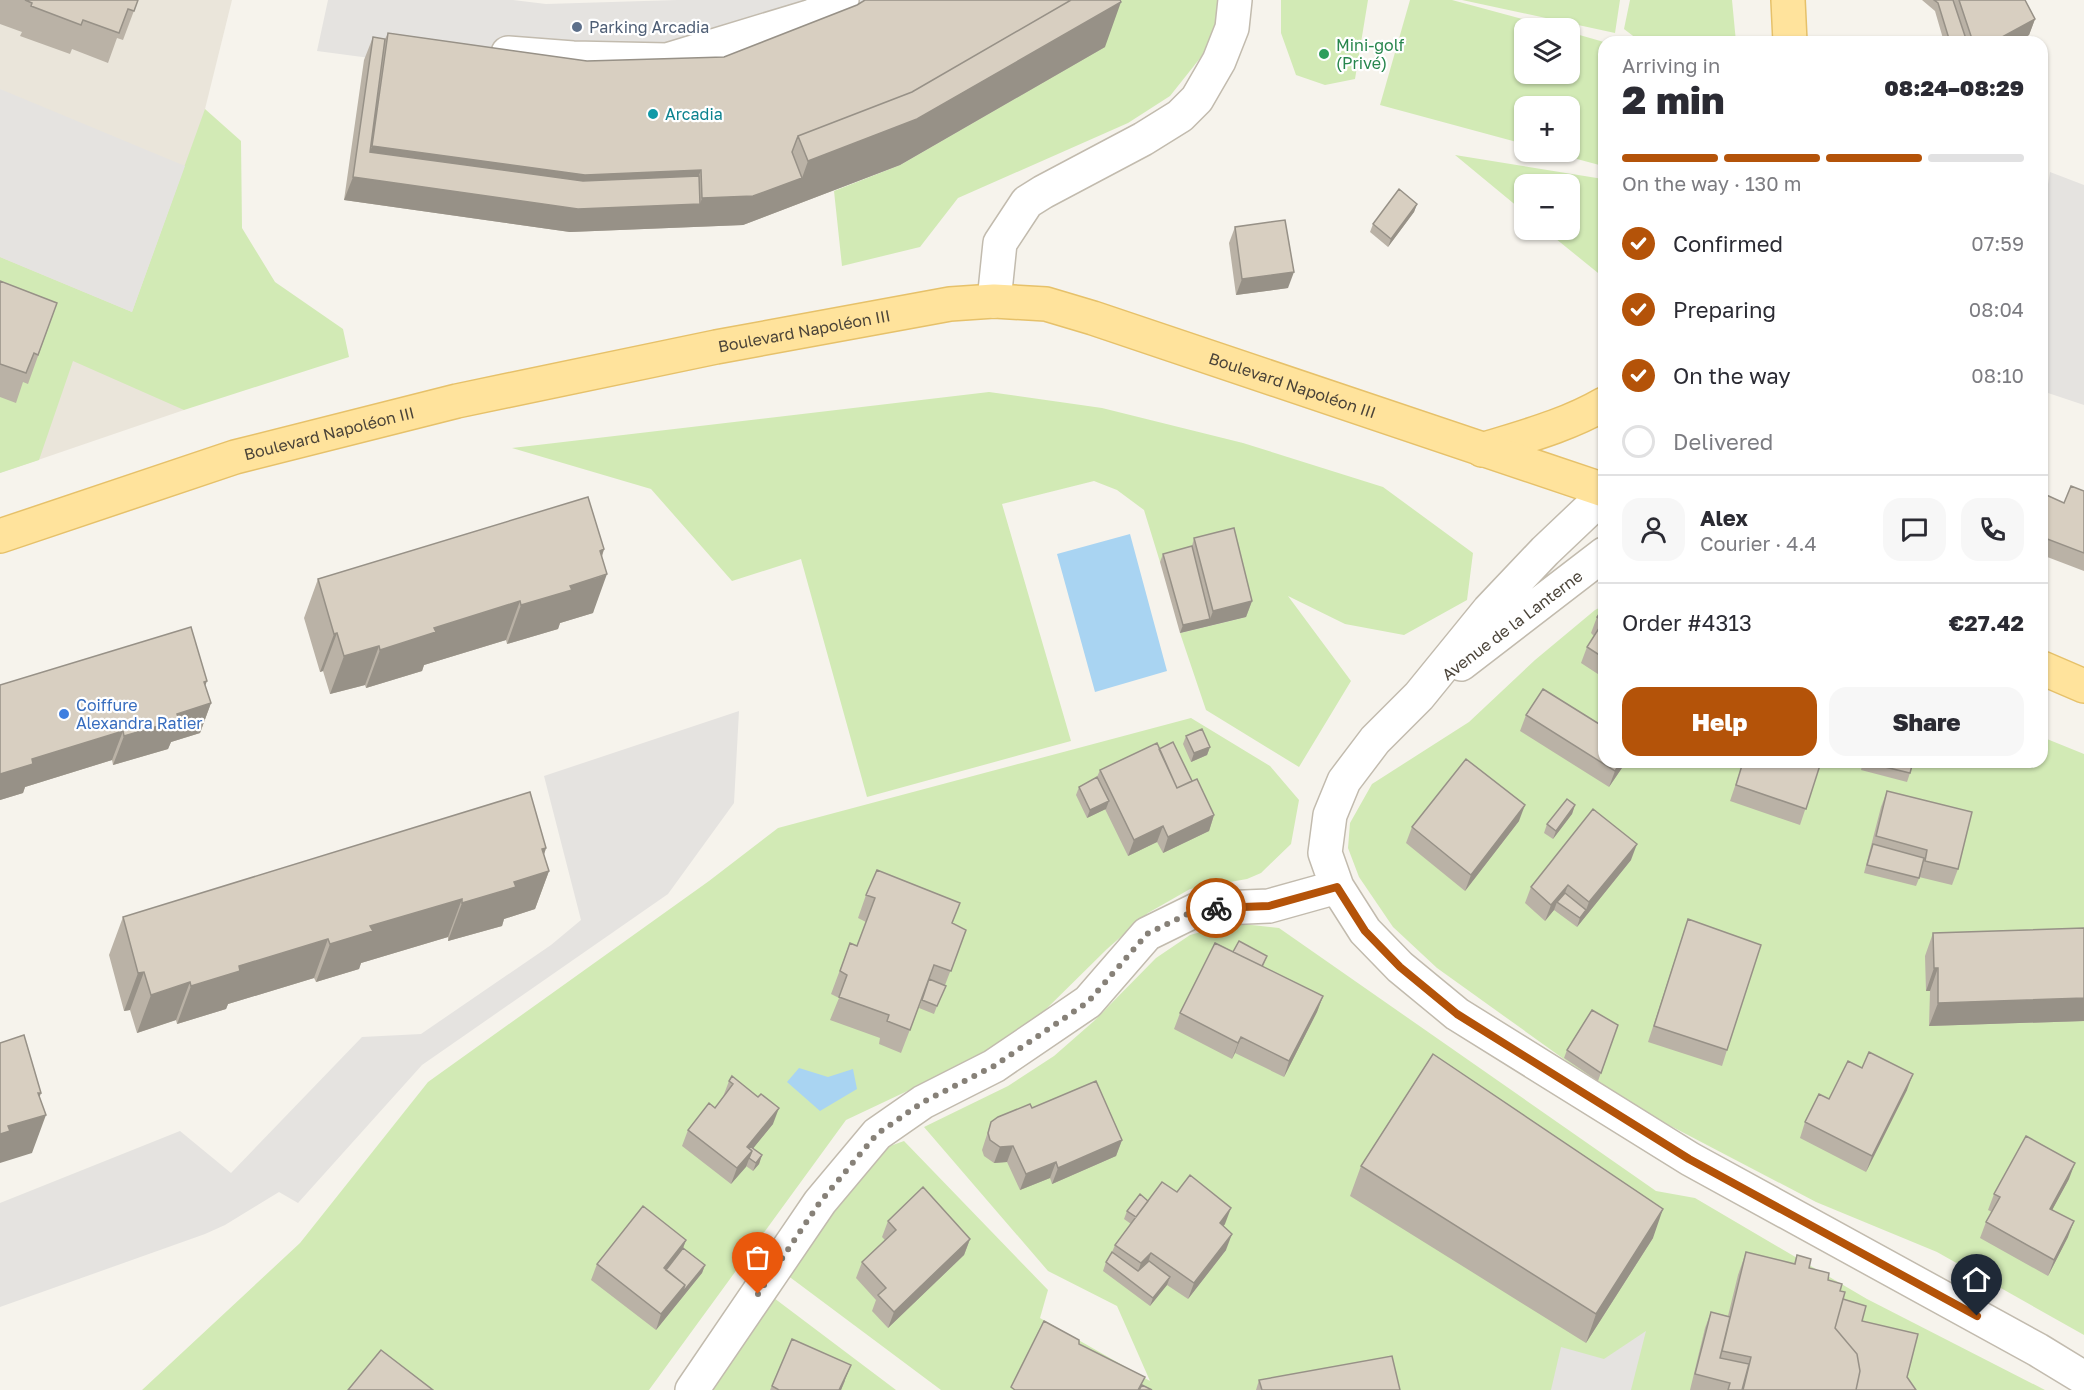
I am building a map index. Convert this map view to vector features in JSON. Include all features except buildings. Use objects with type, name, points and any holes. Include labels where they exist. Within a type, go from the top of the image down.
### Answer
[{"type":"main road","points":[[1788,0],[1790,36]]},
{"type":"main road","name":"Boulevard Napoléon III","points":[[0,537],[235,456],[457,401],[716,347],[950,304],[994,301],[1046,304],[1093,318],[1598,491]]},
{"type":"main road","points":[[1482,450],[1542,431],[1598,407]]},
{"type":"main road","points":[[2048,671],[2084,686]]},
{"type":"street","points":[[481,51],[573,58],[668,60],[813,16],[842,0]]},
{"type":"street","points":[[994,301],[1000,243],[1027,202],[1143,139],[1186,110],[1197,99],[1220,61],[1233,28],[1235,0]]},
{"type":"street","name":"Avenue de la Lanterne","points":[[1598,499],[1489,610],[1419,696],[1375,740],[1344,781],[1330,815],[1325,853],[1337,887],[1365,931],[1400,967],[1457,1014],[1689,1159],[2038,1350],[2084,1378]]},
{"type":"street","name":"Avenue de la Lanterne","points":[[1419,696],[1598,559]]},
{"type":"street","points":[[692,1390],[820,1202],[877,1134],[923,1102],[994,1066],[1088,1002],[1147,934],[1198,909],[1269,906],[1337,887]]},
{"type":"shaded area","points":[[0,0],[232,0],[205,109],[184,410],[0,473]]},
{"type":"shaded area","name":"Parking Arcadia","points":[[328,0],[513,0],[546,4],[677,0],[895,0],[529,79],[317,51]]},
{"type":"shaded area","points":[[0,89],[185,166],[132,312],[0,257]]},
{"type":"shaded area","points":[[2050,172],[2084,185],[2084,405],[2048,393],[2048,184]]},
{"type":"shaded area","points":[[739,711],[734,803],[668,894],[422,1065],[298,1203],[279,1192],[225,1225],[205,1234],[0,1307],[0,1203],[180,1131],[231,1173],[362,1037],[421,1034],[551,945],[581,920],[544,776]]},
{"type":"shaded area","points":[[1646,1331],[1631,1390],[1551,1390],[1561,1347],[1604,1359]]},
{"type":"green space","points":[[1077,0],[1221,0],[1216,30],[1201,57],[1170,96],[1128,123],[958,198],[920,247],[842,266],[834,191],[900,165],[1104,47]]},
{"type":"green space","name":"Mini-golf (Privé)","points":[[1281,0],[1368,0],[1355,79],[1325,85],[1296,75],[1281,33]]},
{"type":"green space","points":[[1410,0],[1452,0],[1518,18],[1514,18],[1514,84],[1580,84],[1580,35],[1598,40],[1598,165],[1580,160],[1580,96],[1514,96],[1514,141],[1380,105]]},
{"type":"green space","points":[[1462,0],[1620,0],[1615,33],[1580,25],[1580,18],[1545,18]]},
{"type":"green space","points":[[1630,0],[1732,0],[1735,36],[1633,36],[1624,29]]},
{"type":"green space","points":[[205,109],[241,141],[242,228],[275,282],[343,329],[349,357],[184,410],[73,361],[39,460],[0,473],[0,257],[132,312]]},
{"type":"green space","points":[[1455,155],[1572,174],[1514,174],[1514,204]]},
{"type":"green space","points":[[1580,175],[1598,178],[1598,273],[1557,240],[1580,240]]},
{"type":"green space","points":[[989,392],[1102,408],[1243,443],[1383,487],[1473,553],[1467,600],[1404,635],[1345,624],[1288,596],[1351,681],[1299,767],[1206,710],[1180,633],[1246,617],[1228,545],[1160,562],[1144,510],[1117,490],[1094,481],[1002,504],[1071,741],[867,797],[801,559],[732,581],[651,489],[512,448]]},
{"type":"green space","points":[[1598,608],[1598,768],[2048,768],[2048,739],[2084,754],[2084,1335],[1937,1252],[1816,1202],[1621,1100],[1437,968],[1393,927],[1359,877],[1348,848],[1350,823],[1372,784],[1469,722],[1535,660]]},
{"type":"green space","points":[[1191,718],[1270,766],[1299,800],[1291,844],[1261,873],[1247,879],[1190,889],[1148,913],[1107,949],[1034,1021],[973,1060],[846,1120],[649,1390],[142,1390],[300,1243],[428,1082],[709,881],[778,828]]},
{"type":"green space","points":[[1234,923],[1279,928],[1656,1191],[1695,1198],[1867,1299],[2045,1390],[941,1390],[787,1275],[876,1151],[904,1141],[1048,1290],[1040,1318],[1150,1381],[1117,1306],[1048,1271],[924,1127],[1008,1086],[1054,1056],[1094,1021],[1156,958],[1190,935]]},
{"type":"green space","points":[[770,1295],[896,1390],[704,1390]]},
{"type":"water","points":[[1130,534],[1167,671],[1095,692],[1057,554]]},
{"type":"water","points":[[799,1068],[828,1077],[853,1069],[857,1089],[820,1111],[787,1082]]},
{"type":"way so far","points":[[758,1294],[820,1202],[877,1134],[923,1102],[994,1066],[1088,1002],[1147,934],[1198,909],[1216,908]]},
{"type":"place","name":"Parking Arcadia","points":[[577,27]]},
{"type":"place","name":"Mini-golf (Privé)","points":[[1324,54]]},
{"type":"place","name":"Arcadia","points":[[653,114]]},
{"type":"place","name":"Coiffure Alexandra Ratier","points":[[64,714]]},
{"type":"route","points":[[1216,908],[1269,906],[1337,887],[1365,931],[1400,967],[1457,1014],[1689,1159],[1977,1316]]}]
